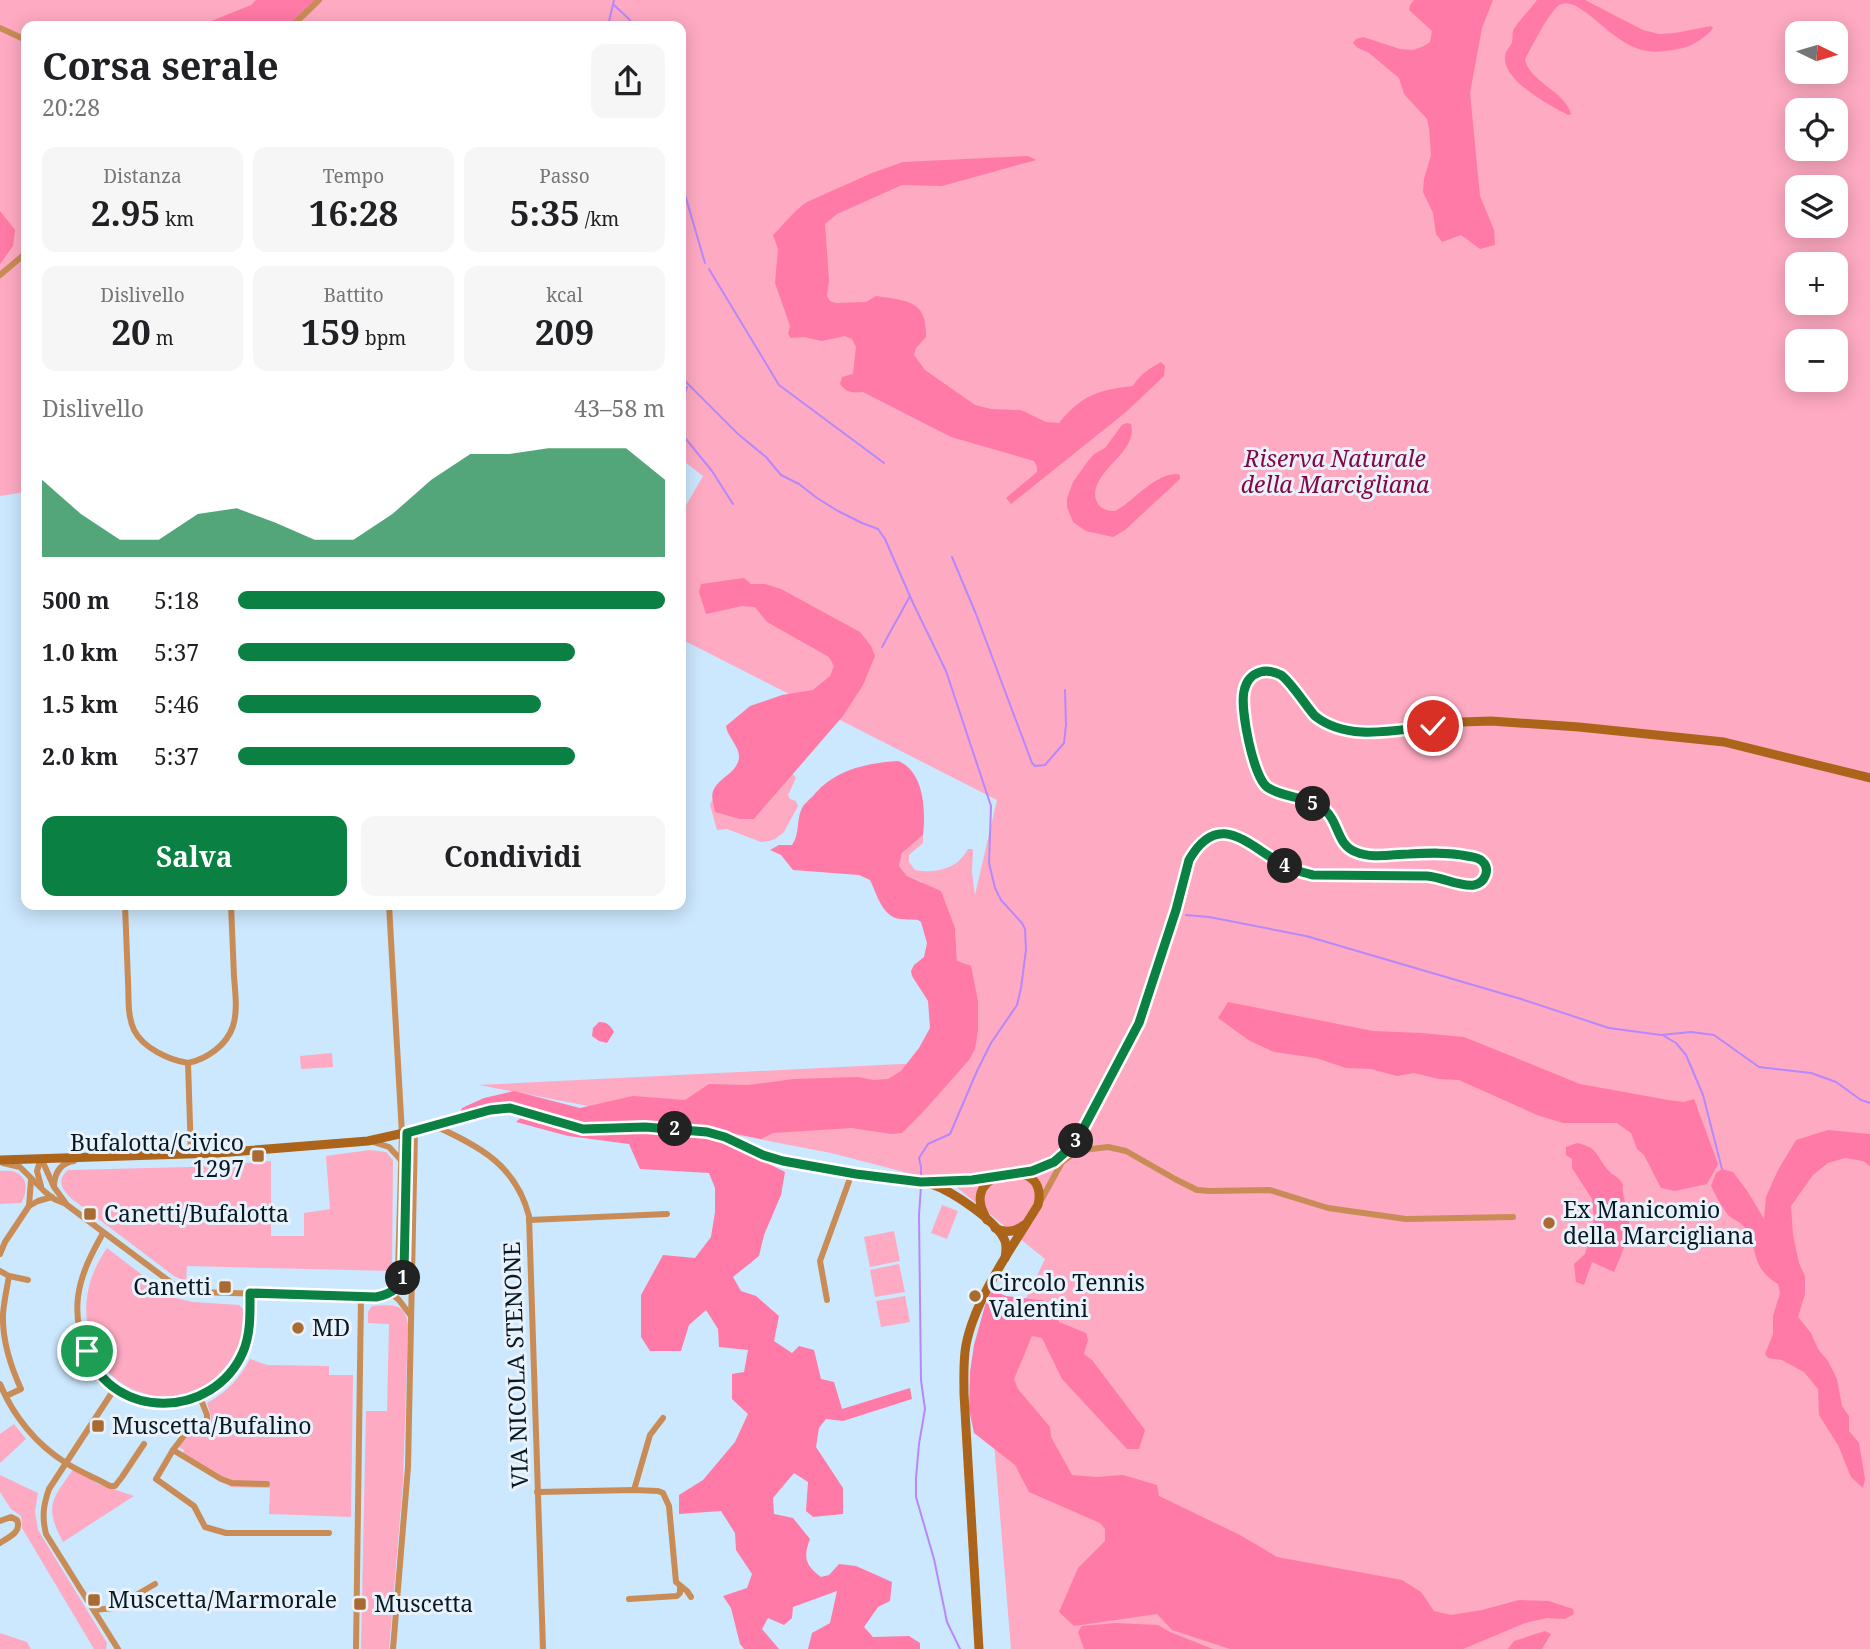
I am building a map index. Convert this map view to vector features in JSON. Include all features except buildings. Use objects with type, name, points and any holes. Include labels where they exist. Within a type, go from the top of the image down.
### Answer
[{"type":"street","points":[[297,21],[319,0]]},
{"type":"street","points":[[0,28],[21,38]]},
{"type":"street","points":[[0,275],[21,257]]},
{"type":"street","points":[[979,1649],[964,1394],[968,1336],[975,1315],[1003,1263],[1063,1161],[1073,1150],[1134,1034],[1145,1007],[1189,860],[1210,838],[1228,834],[1239,836],[1284,865],[1313,875],[1427,876],[1471,885],[1480,883],[1485,877],[1486,866],[1481,860],[1465,855],[1369,855],[1356,852],[1341,841],[1335,822],[1320,806],[1264,785],[1258,773],[1243,709],[1244,689],[1252,676],[1265,671],[1280,675],[1315,716],[1322,722],[1344,730],[1371,733],[1491,721],[1578,727],[1724,742],[1870,778]]},
{"type":"street","points":[[125,910],[129,1006],[133,1028],[148,1046],[172,1059],[188,1063],[215,1050],[227,1037],[234,1023],[231,910]]},
{"type":"street","points":[[389,910],[408,1133],[413,1286],[408,1467],[393,1649]]},
{"type":"street","points":[[188,1063],[191,1154]]},
{"type":"street","points":[[0,1161],[191,1154],[368,1141],[490,1110],[510,1108],[583,1129],[645,1127],[707,1132],[774,1159],[921,1182],[1000,1176],[1045,1167],[1070,1148],[1108,1147],[1126,1151],[1198,1189],[1270,1190],[1328,1208],[1406,1219],[1513,1217]]},
{"type":"street","name":"VIA NICOLA STENONE","points":[[435,1126],[473,1143],[501,1165],[513,1179],[527,1208],[543,1649]]},
{"type":"street","points":[[0,1161],[20,1167],[44,1191],[67,1205],[177,1287],[193,1292],[379,1296],[397,1288],[404,1275],[402,1162],[408,1133]]},
{"type":"street","points":[[390,1293],[397,1280],[408,1133]]},
{"type":"street","points":[[368,1141],[389,1147],[402,1162]]},
{"type":"street","points":[[54,1187],[57,1173],[64,1164],[100,1156]]},
{"type":"street","points":[[41,1158],[54,1187],[67,1205]]},
{"type":"street","points":[[41,1158],[37,1171],[44,1191]]},
{"type":"street","points":[[1019,1172],[1036,1183],[1040,1195],[1038,1205]]},
{"type":"street","points":[[827,1300],[820,1261],[852,1173]]},
{"type":"street","points":[[1000,1176],[981,1193],[981,1208],[990,1224],[1004,1231],[1013,1231],[1028,1222]]},
{"type":"street","points":[[29,1206],[31,1180]]},
{"type":"street","points":[[921,1182],[952,1193],[1002,1235],[1006,1245],[1003,1263]]},
{"type":"street","points":[[0,1254],[29,1206],[52,1197]]},
{"type":"street","points":[[529,1220],[667,1214]]},
{"type":"street","points":[[103,1233],[83,1274],[78,1296],[81,1335],[97,1370],[114,1388],[135,1399],[159,1404],[177,1403],[200,1397],[222,1382],[242,1356],[249,1331],[250,1293]]},
{"type":"street","points":[[0,1272],[28,1280]]},
{"type":"street","points":[[404,1275],[413,1286]]},
{"type":"street","points":[[6,1396],[21,1389],[9,1362],[5,1343],[3,1315],[9,1276]]},
{"type":"street","points":[[390,1293],[399,1300],[412,1318]]},
{"type":"street","points":[[356,1649],[361,1297]]},
{"type":"street","points":[[399,1300],[413,1297]]},
{"type":"street","points":[[0,1384],[22,1422],[37,1440],[66,1463],[110,1486],[115,1486],[144,1444]]},
{"type":"street","points":[[114,1388],[49,1489],[43,1504],[43,1523],[46,1534],[113,1645],[118,1649]]},
{"type":"street","points":[[200,1397],[207,1422],[186,1433],[156,1479],[194,1506],[205,1527],[226,1533],[329,1533]]},
{"type":"street","points":[[634,1489],[650,1435],[663,1418]]},
{"type":"street","points":[[173,1450],[232,1483],[267,1484]]},
{"type":"street","points":[[537,1492],[634,1489],[659,1491],[667,1499],[676,1580],[691,1597]]},
{"type":"street","points":[[0,1521],[11,1517],[17,1520],[19,1525],[12,1536],[0,1543]]},
{"type":"street","points":[[94,1610],[114,1608],[155,1584]]},
{"type":"street","points":[[629,1599],[677,1596],[680,1586]]},
{"type":"green space","name":"Riserva Naturale della Marcigliana","points":[[0,0],[1870,0],[1870,1649],[1011,1649],[992,1418],[1006,1340],[1045,1259],[954,1185],[831,1153],[479,1085],[921,1063],[957,962],[955,928],[922,882],[907,876],[899,866],[902,853],[923,835],[923,843],[909,855],[909,862],[915,870],[931,871],[952,866],[968,849],[973,850],[975,895],[997,800],[686,642],[686,505],[703,476],[686,463],[686,21],[21,21],[21,493],[0,496]]},
{"type":"green space","points":[[793,774],[796,778],[788,795],[798,806],[784,832],[775,839],[761,842],[727,829],[717,830],[710,805],[712,800],[716,812],[739,819],[754,819]]},
{"type":"green space","points":[[332,1053],[333,1067],[301,1069],[300,1056]]},
{"type":"green space","points":[[370,1150],[386,1152],[393,1160],[392,1271],[187,1266],[186,1282],[174,1276],[72,1199],[63,1189],[61,1181],[68,1170],[191,1167],[271,1161],[271,1236],[304,1236],[304,1213],[330,1209],[326,1156]]},
{"type":"green space","points":[[0,1171],[15,1172],[24,1179],[26,1191],[21,1203],[0,1204]]},
{"type":"green space","points":[[942,1205],[958,1211],[947,1239],[931,1233]]},
{"type":"green space","points":[[894,1231],[900,1261],[870,1267],[864,1237]]},
{"type":"green space","points":[[107,1248],[171,1297],[193,1302],[239,1305],[243,1309],[238,1346],[230,1361],[203,1387],[173,1396],[141,1393],[126,1386],[102,1364],[90,1335],[86,1312],[91,1279]]},
{"type":"green space","points":[[899,1264],[905,1292],[875,1297],[870,1270]]},
{"type":"green space","points":[[905,1296],[910,1322],[881,1327],[876,1301]]},
{"type":"green space","points":[[372,1306],[396,1306],[404,1312],[408,1325],[403,1482],[389,1649],[361,1649],[366,1411],[387,1411],[389,1324],[368,1323],[368,1312]]},
{"type":"green space","points":[[250,1359],[267,1365],[329,1366],[329,1375],[353,1375],[351,1517],[269,1514],[270,1488],[231,1487],[182,1456],[184,1450],[177,1446],[188,1432],[210,1424],[211,1416],[207,1403],[232,1384]]},
{"type":"green space","points":[[14,1424],[26,1439],[0,1463],[0,1434]]},
{"type":"green space","points":[[74,1468],[98,1484],[134,1496],[63,1542],[53,1519],[53,1503]]},
{"type":"green space","points":[[0,1475],[38,1493],[35,1512],[38,1530],[107,1643],[106,1649],[94,1649],[22,1528],[21,1516],[11,1509],[0,1492]]},
{"type":"green space","points":[[0,1633],[27,1642],[31,1649],[0,1649]]},
{"type":"shaded area","points":[[256,0],[315,0],[293,21],[211,21],[251,5]]},
{"type":"shaded area","points":[[1414,0],[1493,0],[1482,28],[1470,93],[1480,196],[1494,230],[1495,245],[1480,249],[1461,235],[1442,242],[1436,234],[1433,213],[1423,192],[1431,155],[1427,119],[1404,94],[1399,78],[1353,43],[1363,37],[1400,49],[1413,50],[1430,42],[1432,31],[1409,10]]},
{"type":"shaded area","points":[[1537,0],[1585,0],[1643,30],[1659,34],[1711,26],[1713,28],[1687,47],[1661,52],[1644,51],[1622,41],[1576,6],[1561,4],[1547,20],[1525,59],[1533,74],[1562,99],[1571,114],[1568,115],[1529,91],[1511,75],[1506,66],[1505,55],[1512,42],[1513,31]]},
{"type":"shaded area","points":[[1028,156],[1036,160],[942,186],[902,185],[837,214],[825,224],[829,280],[827,296],[830,301],[866,302],[876,296],[913,304],[923,315],[926,337],[916,348],[914,355],[925,370],[975,405],[991,409],[1021,410],[1046,422],[1059,423],[1083,400],[1100,392],[1133,386],[1142,375],[1161,362],[1165,366],[1164,376],[1126,412],[1011,504],[1006,498],[1037,472],[1034,461],[951,437],[863,392],[847,391],[840,384],[842,377],[853,374],[856,347],[852,339],[845,336],[822,341],[804,337],[791,338],[788,334],[790,326],[775,283],[778,249],[773,235],[807,202],[903,162]]},
{"type":"shaded area","points":[[0,211],[15,230],[13,246],[0,264]]},
{"type":"shaded area","points":[[1131,424],[1130,440],[1096,487],[1095,497],[1100,506],[1115,511],[1161,478],[1178,474],[1180,479],[1125,530],[1113,537],[1086,531],[1073,522],[1067,507],[1073,482],[1094,454],[1105,448],[1122,425]]},
{"type":"shaded area","points":[[744,578],[751,584],[765,584],[781,589],[860,632],[875,656],[863,685],[843,716],[754,819],[739,819],[715,812],[712,798],[714,789],[732,771],[739,758],[726,726],[750,706],[782,695],[813,690],[830,676],[834,666],[829,657],[767,622],[755,607],[742,606],[706,614],[699,592],[701,584]]},
{"type":"shaded area","points":[[898,761],[907,766],[918,782],[924,814],[923,835],[902,853],[899,866],[907,876],[941,891],[955,928],[957,961],[971,966],[978,1001],[978,1030],[975,1049],[969,1060],[902,1133],[852,1128],[773,1133],[761,1139],[676,1126],[584,1127],[517,1107],[459,1116],[462,1108],[484,1098],[514,1091],[580,1108],[633,1096],[685,1100],[709,1084],[748,1085],[794,1079],[858,1077],[874,1080],[888,1079],[901,1071],[930,1028],[928,1001],[911,971],[924,957],[927,943],[921,922],[896,918],[886,912],[870,880],[859,875],[793,870],[781,855],[770,850],[779,845],[792,845],[802,808],[831,780],[863,766]]},
{"type":"shaded area","points":[[1228,1002],[1373,1031],[1464,1037],[1580,1084],[1668,1100],[1684,1102],[1694,1099],[1718,1164],[1707,1184],[1675,1191],[1661,1188],[1644,1155],[1637,1149],[1631,1133],[1617,1123],[1563,1123],[1537,1115],[1459,1080],[1414,1073],[1397,1076],[1371,1069],[1346,1068],[1316,1058],[1274,1052],[1250,1041],[1218,1018]]},
{"type":"shaded area","points":[[599,1022],[608,1024],[614,1032],[607,1043],[592,1036],[593,1028]]},
{"type":"shaded area","points":[[523,1116],[588,1131],[698,1136],[730,1145],[785,1172],[781,1195],[764,1235],[759,1256],[733,1277],[741,1291],[756,1296],[779,1316],[774,1341],[792,1353],[799,1346],[814,1350],[821,1379],[834,1382],[842,1409],[910,1388],[912,1399],[843,1421],[826,1419],[819,1428],[816,1447],[843,1488],[843,1514],[813,1517],[806,1511],[808,1482],[794,1473],[773,1498],[774,1514],[793,1518],[810,1539],[807,1560],[821,1577],[829,1575],[839,1564],[856,1566],[892,1582],[890,1601],[878,1607],[864,1627],[873,1637],[909,1636],[920,1643],[920,1649],[808,1649],[812,1633],[830,1623],[837,1591],[793,1607],[792,1618],[784,1625],[768,1618],[762,1629],[779,1649],[744,1649],[740,1644],[731,1608],[723,1596],[747,1588],[752,1574],[736,1550],[735,1533],[721,1511],[679,1514],[679,1495],[703,1480],[735,1442],[748,1414],[732,1399],[732,1374],[744,1372],[748,1350],[719,1347],[718,1329],[706,1310],[689,1325],[681,1351],[650,1351],[641,1337],[641,1295],[663,1255],[695,1258],[711,1237],[715,1188],[709,1173],[640,1169],[629,1144],[568,1136],[516,1122]]},
{"type":"shaded area","points":[[1828,1130],[1870,1134],[1870,1166],[1863,1161],[1845,1158],[1828,1163],[1813,1175],[1791,1206],[1793,1235],[1799,1263],[1805,1276],[1805,1294],[1798,1317],[1811,1333],[1837,1379],[1842,1406],[1849,1416],[1849,1431],[1859,1443],[1865,1479],[1863,1488],[1851,1477],[1838,1445],[1819,1415],[1818,1389],[1804,1372],[1782,1360],[1768,1358],[1765,1354],[1773,1334],[1773,1316],[1780,1293],[1778,1284],[1763,1271],[1750,1236],[1742,1224],[1728,1215],[1711,1186],[1716,1173],[1722,1169],[1733,1172],[1764,1219],[1766,1197],[1796,1140]]},
{"type":"shaded area","points":[[1577,1143],[1594,1151],[1606,1168],[1621,1181],[1629,1218],[1626,1242],[1614,1272],[1592,1262],[1584,1285],[1576,1282],[1574,1264],[1585,1254],[1594,1219],[1592,1199],[1572,1168],[1572,1159],[1566,1155],[1566,1147]]},
{"type":"shaded area","points":[[992,1290],[1006,1296],[1054,1302],[1059,1322],[1086,1333],[1088,1340],[1084,1354],[1092,1360],[1145,1430],[1139,1449],[1127,1449],[1062,1379],[1042,1338],[1032,1336],[1014,1379],[1018,1389],[1050,1427],[1051,1437],[1072,1475],[1123,1475],[1157,1485],[1159,1496],[1240,1535],[1277,1557],[1402,1580],[1421,1592],[1434,1611],[1451,1615],[1519,1600],[1549,1601],[1573,1609],[1574,1614],[1565,1619],[1547,1618],[1525,1623],[1463,1649],[1230,1649],[1172,1630],[1157,1614],[1074,1626],[1059,1612],[1078,1568],[1105,1541],[1105,1529],[1100,1523],[1029,1492],[1015,1465],[974,1433],[969,1409],[970,1372],[974,1345]]},
{"type":"shaded area","points":[[1116,1623],[1158,1625],[1213,1649],[1084,1649],[1078,1632],[1082,1626]]},
{"type":"shaded area","points":[[1545,1631],[1551,1634],[1542,1649],[1508,1649],[1514,1641]]},
{"type":"waterway","points":[[609,21],[614,0]]},
{"type":"waterway","points":[[614,5],[630,21]]},
{"type":"waterway","points":[[686,198],[705,263]]},
{"type":"waterway","points":[[709,269],[779,385],[884,463]]},
{"type":"waterway","points":[[686,382],[738,434],[766,457],[781,475],[838,511],[878,529],[946,671],[991,806],[989,863],[995,888],[1001,900],[1025,929],[1026,950],[1021,988],[1017,1005],[991,1043],[950,1134],[928,1144],[919,1158],[921,1180]]},
{"type":"waterway","points":[[686,439],[712,471],[733,504]]},
{"type":"waterway","points":[[952,557],[1035,766],[1045,765],[1064,743],[1065,690]]},
{"type":"waterway","points":[[882,647],[910,596]]},
{"type":"waterway","points":[[1186,915],[1306,936],[1521,999],[1609,1028],[1661,1035],[1691,1032],[1714,1035],[1759,1067],[1811,1073],[1836,1082],[1861,1100],[1870,1103]]},
{"type":"waterway","points":[[1664,1036],[1676,1043],[1686,1055],[1703,1095],[1722,1169]]},
{"type":"waterway","points":[[921,1186],[921,1380],[925,1409],[919,1444],[916,1497],[934,1559],[947,1622],[960,1649]]},
{"type":"place","name":"Bufalotta/Civico 1297","points":[[258,1156]]},
{"type":"place","name":"Canetti/Bufalotta","points":[[90,1214]]},
{"type":"place","name":"Ex Manicomio della Marcigliana","points":[[1549,1223]]},
{"type":"place","name":"Canetti","points":[[225,1287]]},
{"type":"place","name":"Circolo Tennis Valentini","points":[[975,1296]]},
{"type":"place","name":"MD","points":[[298,1328]]},
{"type":"place","name":"Muscetta/Bufalino","points":[[98,1426]]},
{"type":"place","name":"Muscetta/Marmorale","points":[[94,1600]]},
{"type":"place","name":"Muscetta","points":[[360,1604]]},
{"type":"route","points":[[87,1351],[103,1378],[125,1395],[159,1404],[186,1402],[204,1395],[218,1385],[240,1358],[249,1331],[250,1293],[376,1297],[390,1293],[397,1288],[404,1272],[407,1133],[495,1109],[520,1110],[583,1129],[645,1127],[707,1132],[774,1159],[856,1174],[921,1182],[972,1180],[1045,1167],[1073,1148],[1134,1034],[1176,910],[1189,860],[1210,838],[1228,834],[1239,836],[1284,865],[1313,875],[1427,876],[1471,885],[1480,883],[1485,877],[1487,870],[1481,860],[1465,855],[1369,855],[1356,852],[1341,841],[1335,822],[1320,806],[1273,791],[1264,785],[1251,749],[1243,709],[1244,689],[1252,676],[1265,671],[1280,675],[1315,716],[1322,722],[1344,730],[1371,733],[1433,726]]}]
